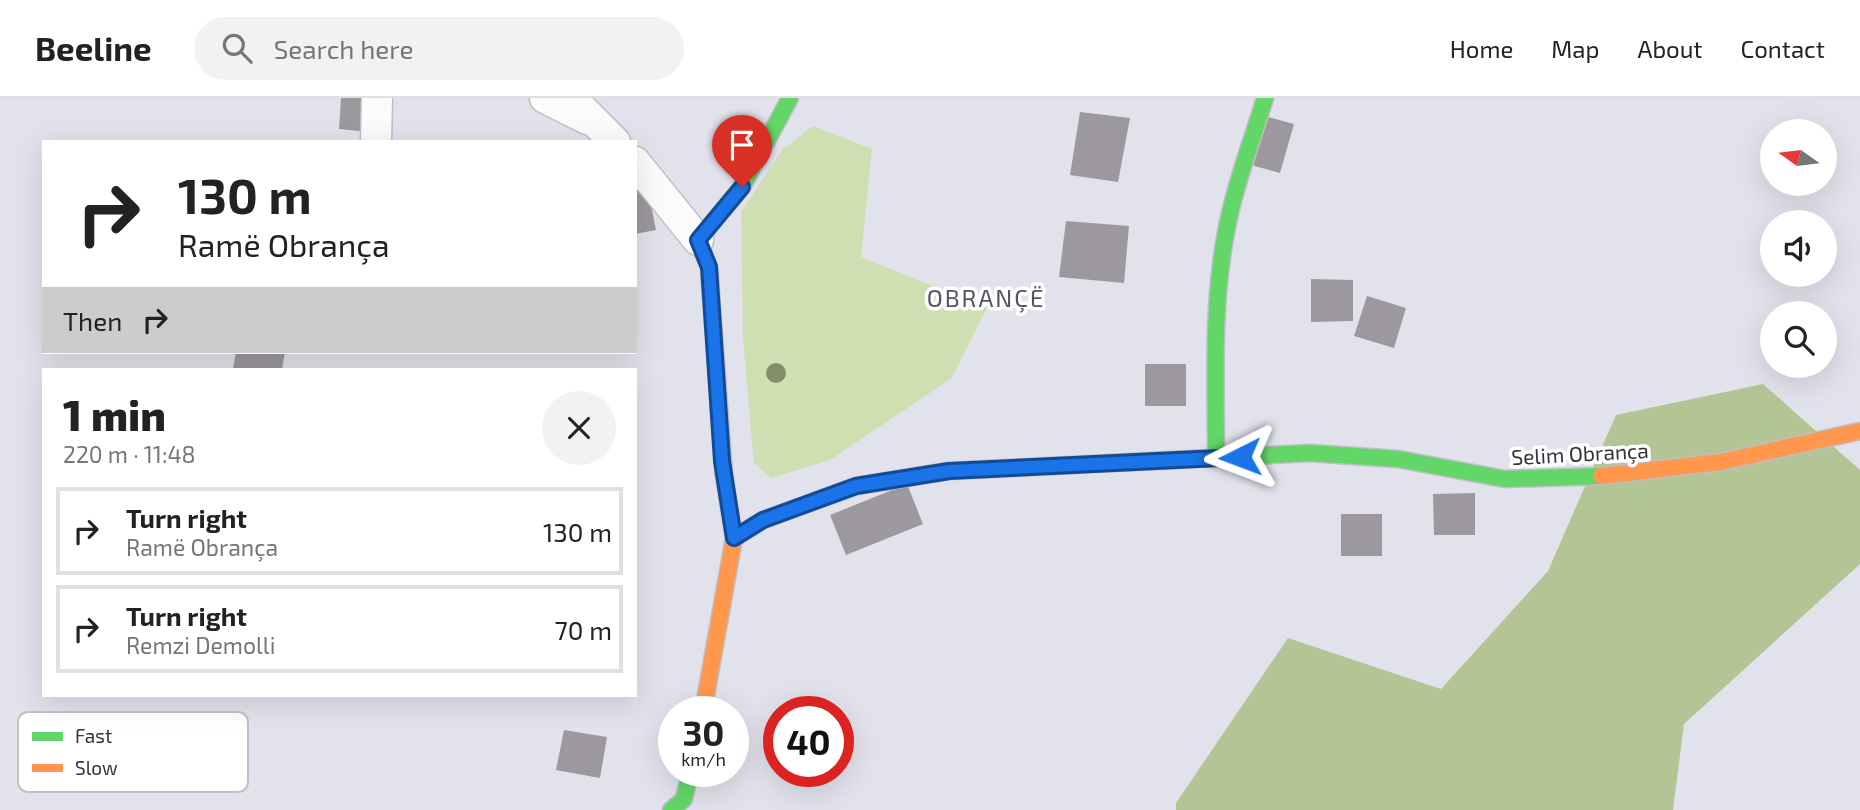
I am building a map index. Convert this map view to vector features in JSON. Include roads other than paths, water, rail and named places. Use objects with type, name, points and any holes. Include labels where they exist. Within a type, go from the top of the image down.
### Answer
[{"type":"street","points":[[376,140],[377,98]]},
{"type":"street","points":[[545,98],[604,132]]},
{"type":"street","points":[[571,98],[604,132]]},
{"type":"street","points":[[698,240],[742,187],[790,98]]},
{"type":"street","points":[[1216,458],[1216,365],[1222,254],[1228,222],[1265,98]]},
{"type":"street","points":[[637,164],[698,240],[709,267],[722,461],[734,538],[707,696]]},
{"type":"street","name":"Selim Obrança","points":[[734,538],[763,520],[856,486],[949,471],[1310,453],[1398,460],[1505,479],[1614,476],[1721,462],[1860,431]]},
{"type":"district","name":"OBRANÇË","points":[[986,297]]}]
